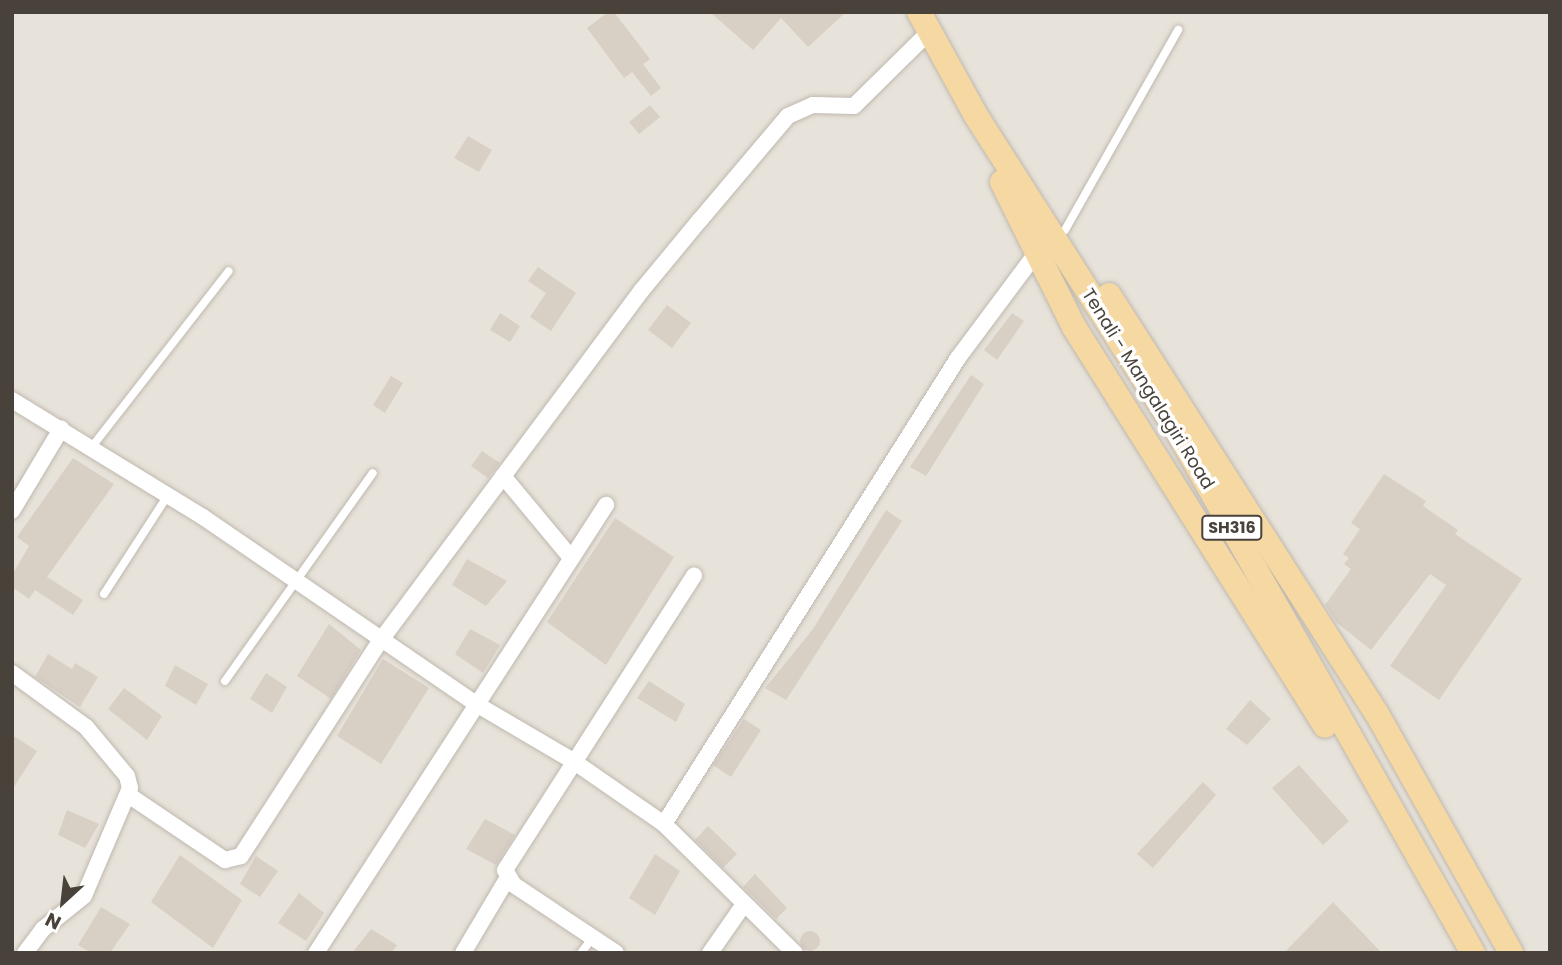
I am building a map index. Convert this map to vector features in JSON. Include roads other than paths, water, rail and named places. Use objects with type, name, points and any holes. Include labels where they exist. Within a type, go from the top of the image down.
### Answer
[{"type":"main road","name":"Tenali - Mangalagiri Road","points":[[924,22],[975,114],[1180,436],[1473,953]]},
{"type":"main road","points":[[955,78],[1065,230],[1158,366],[1376,712],[1511,953]]},
{"type":"main road","points":[[955,78],[1074,327],[1314,706],[1457,953]]},
{"type":"street","points":[[130,796],[234,861],[381,640],[642,289],[788,116],[813,105],[854,106],[924,22]]},
{"type":"street","points":[[664,824],[958,358],[1037,253]]},
{"type":"street","points":[[12,400],[168,495],[477,704],[573,761],[664,824],[794,953]]},
{"type":"street","points":[[12,511],[61,429]]},
{"type":"street","points":[[503,476],[571,558]]},
{"type":"street","points":[[316,953],[606,505]]},
{"type":"street","points":[[463,953],[507,879],[505,870],[694,576]]},
{"type":"street","points":[[13,675],[86,727],[127,776],[130,796],[84,895],[43,929],[25,953]]},
{"type":"street","points":[[507,879],[617,953]]},
{"type":"street","points":[[710,953],[744,904]]},
{"type":"lane","points":[[1065,230],[1178,30]]},
{"type":"lane","points":[[92,448],[229,271]]},
{"type":"lane","points":[[225,681],[294,580],[373,473]]},
{"type":"lane","points":[[104,594],[168,495]]},
{"type":"lane","points":[[581,953],[593,937]]}]
